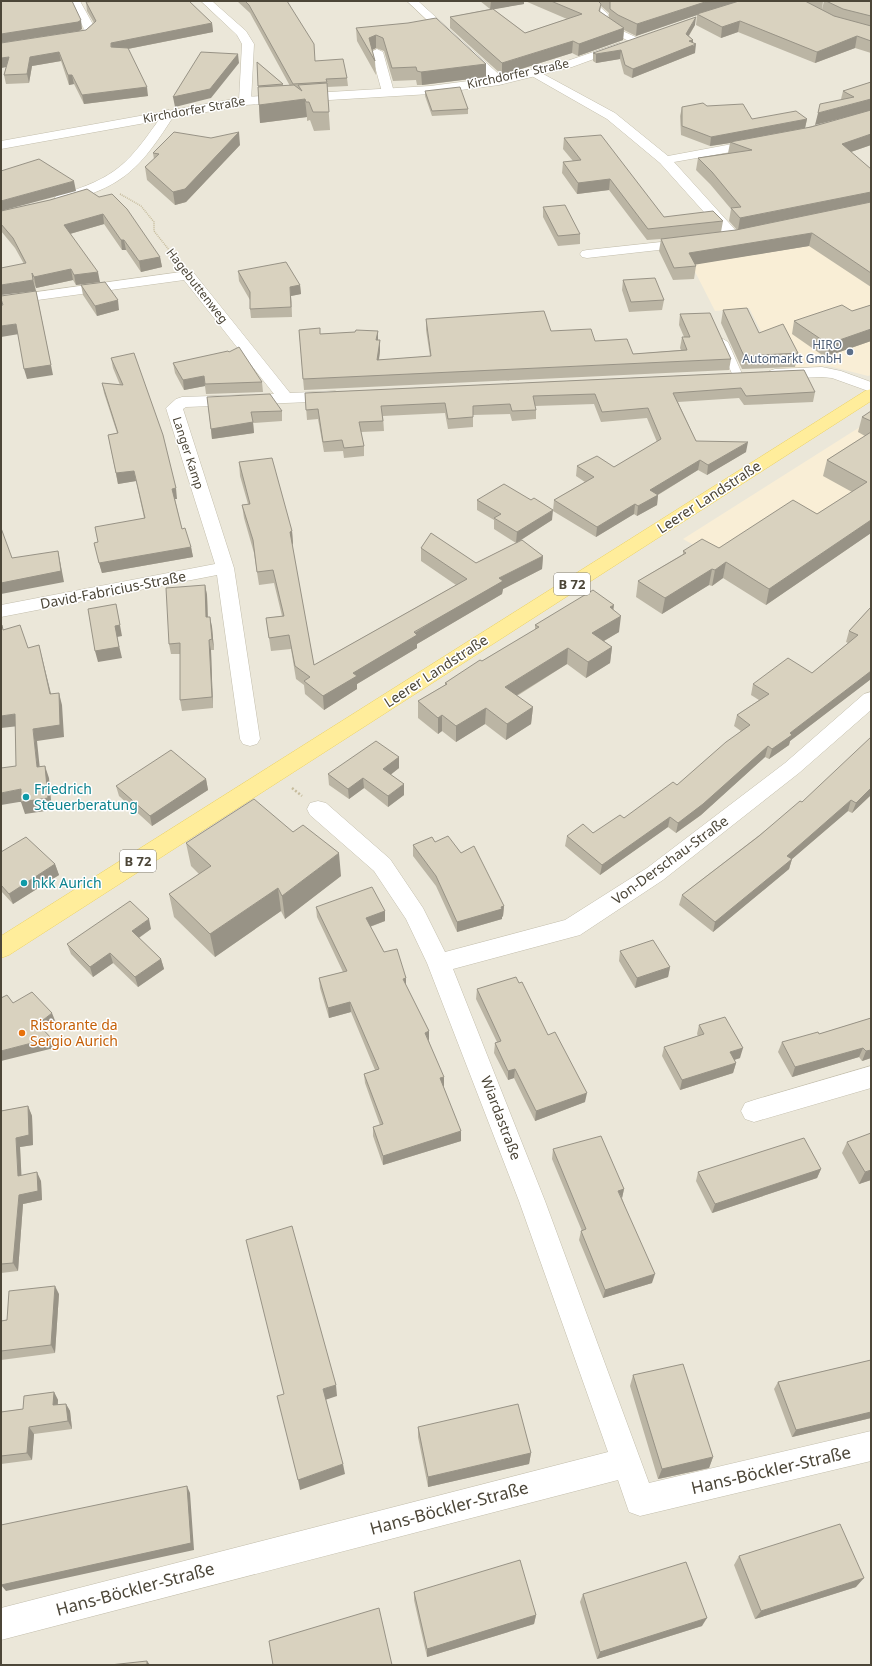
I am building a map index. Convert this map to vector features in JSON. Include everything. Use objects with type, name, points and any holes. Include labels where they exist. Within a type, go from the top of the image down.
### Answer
[{"type":"main road","name":"Leerer Landstraße","points":[[1,948],[871,394]]},
{"type":"street","points":[[206,1],[242,33],[248,44],[245,101]]},
{"type":"street","points":[[412,1],[499,81]]},
{"type":"street","points":[[77,5],[93,6]]},
{"type":"street","points":[[53,40],[83,35],[90,30],[77,5]]},
{"type":"street","name":"Kirchdorfer Straße","points":[[1,145],[245,101],[465,86],[499,81],[568,65],[650,36]]},
{"type":"street","points":[[377,52],[388,92]]},
{"type":"street","points":[[534,73],[610,116],[666,160],[734,237]]},
{"type":"street","points":[[51,202],[103,185],[127,171],[153,140],[169,114]]},
{"type":"street","points":[[666,160],[770,141]]},
{"type":"street","points":[[719,239],[749,234]]},
{"type":"street","points":[[587,254],[704,241]]},
{"type":"street","points":[[1,301],[188,274]]},
{"type":"street","name":"Hagebuttenweg","points":[[188,274],[286,398]]},
{"type":"street","points":[[744,376],[822,372],[836,374],[871,387]]},
{"type":"street","name":"Langer Kamp","points":[[250,740],[225,568],[174,408],[182,402],[354,395]]},
{"type":"street","name":"David-Fabricius-Straße","points":[[1,611],[225,568]]},
{"type":"street","name":"Von-Derschau-Straße","points":[[439,963],[572,928],[655,874],[792,768],[871,699]]},
{"type":"street","name":"Wiardastraße","points":[[318,809],[382,865],[415,914],[439,963],[461,1016],[532,1201],[627,1462]]},
{"type":"street","points":[[754,1111],[871,1077]]},
{"type":"street","name":"Hans-Böckler-Straße","points":[[1,1624],[627,1462],[640,1501],[871,1446]]},
{"type":"lane","points":[[597,7],[606,15],[603,21],[608,27],[637,41]]},
{"type":"lane","points":[[720,336],[744,376]]},
{"type":"path","name":"Hagebuttenweg","points":[[103,185],[141,206],[154,222],[154,231],[188,274]]},
{"type":"path","points":[[274,774],[318,809]]},
{"type":"shaded area","points":[[1,1],[871,1],[871,1665],[1,1665]]},
{"type":"shaded area","points":[[871,229],[871,375],[868,376],[829,366],[781,370],[749,308],[715,311],[683,248]]},
{"type":"shaded area","points":[[871,420],[871,525],[777,592],[683,539]]},
{"type":"building","points":[[1,1],[72,1],[81,20],[78,22],[1,34]]},
{"type":"building","points":[[189,1],[212,23],[111,43],[111,47],[128,48],[147,87],[82,95],[72,75],[68,75],[59,52],[30,57],[27,74],[4,75],[9,57],[1,58],[1,43],[86,30],[96,21],[86,2]]},
{"type":"building","points":[[245,1],[287,1],[314,44],[315,61],[343,59],[347,78],[326,79],[327,82],[293,84],[249,5]]},
{"type":"building","points":[[551,1],[598,1],[601,4],[599,11],[624,28],[579,44],[573,41],[502,63],[450,17],[493,9],[525,33],[582,14]]},
{"type":"building","points":[[609,1],[708,1],[637,24],[618,15],[610,9]]},
{"type":"building","points":[[739,1],[805,1],[834,16],[871,26],[871,41],[857,36],[817,52],[740,21],[722,27],[697,14]]},
{"type":"building","points":[[826,1],[871,1],[871,16],[843,9]]},
{"type":"building","points":[[696,17],[686,34],[693,40],[689,41],[696,44],[633,69],[625,65],[621,50],[596,54],[593,53]]},
{"type":"building","points":[[436,18],[486,64],[421,72],[417,71],[416,67],[392,68],[383,38],[376,35],[369,38],[375,61],[356,28],[408,23]]},
{"type":"building","points":[[201,52],[238,54],[210,89],[173,97]]},
{"type":"building","points":[[257,62],[283,84],[258,86]]},
{"type":"building","points":[[871,82],[871,99],[818,113],[820,104],[854,97],[843,91]]},
{"type":"building","points":[[327,83],[329,112],[313,112],[309,102],[306,102],[305,99],[259,105],[258,87],[294,85],[302,91],[298,85]]},
{"type":"building","points":[[460,87],[468,109],[432,111],[425,91]]},
{"type":"building","points":[[703,103],[707,106],[743,104],[752,119],[796,111],[807,119],[711,137],[682,126],[682,107]]},
{"type":"building","points":[[871,110],[871,134],[842,144],[871,169],[871,192],[740,218],[731,208],[741,207],[712,172],[698,158],[752,150],[730,142],[811,127]]},
{"type":"building","points":[[174,132],[211,138],[239,132],[185,189],[173,192],[145,167],[159,154],[153,153]]},
{"type":"building","points":[[601,135],[664,217],[713,211],[723,221],[648,229],[610,179],[578,183],[563,162],[581,160],[564,138]]},
{"type":"building","points":[[39,159],[74,181],[1,201],[1,171]]},
{"type":"building","points":[[87,189],[99,197],[112,194],[127,209],[160,257],[139,261],[124,240],[121,240],[103,214],[64,225],[98,272],[74,275],[71,269],[34,277],[32,273],[33,280],[1,285],[1,268],[26,263],[13,238],[1,224],[1,211],[50,200]]},
{"type":"building","points":[[871,202],[871,273],[812,233],[689,253],[696,266],[674,268],[661,239],[736,230]]},
{"type":"building","points":[[565,205],[580,234],[558,236],[543,207]]},
{"type":"building","points":[[286,262],[300,285],[290,287],[291,307],[250,309],[250,292],[238,271]]},
{"type":"building","points":[[655,278],[664,300],[631,302],[623,280]]},
{"type":"building","points":[[105,282],[118,300],[95,306],[81,285]]},
{"type":"building","points":[[36,291],[51,365],[24,369],[16,324],[1,326],[1,305],[3,305],[1,296]]},
{"type":"building","points":[[842,305],[852,311],[871,305],[871,329],[828,344],[794,321]]},
{"type":"building","points":[[747,308],[759,333],[783,324],[798,353],[744,356],[723,310]]},
{"type":"building","points":[[544,311],[551,331],[591,329],[595,341],[627,339],[633,354],[687,350],[682,337],[690,337],[680,314],[710,313],[731,359],[303,379],[299,330],[320,328],[320,334],[355,332],[356,330],[378,331],[376,340],[380,340],[377,360],[431,356],[426,319]]},
{"type":"building","points":[[239,347],[262,382],[205,384],[204,376],[183,380],[173,363],[229,352]]},
{"type":"building","points":[[134,353],[163,435],[176,488],[172,489],[182,529],[185,528],[191,547],[99,563],[94,543],[98,542],[95,527],[145,518],[134,471],[116,473],[108,435],[118,433],[102,383],[123,385],[111,358]]},
{"type":"building","points":[[804,370],[815,392],[746,396],[741,388],[673,393],[696,441],[748,442],[708,465],[700,460],[650,490],[658,495],[638,506],[635,504],[597,527],[554,500],[594,477],[577,466],[597,456],[614,467],[661,439],[648,408],[602,412],[595,394],[533,396],[536,410],[512,411],[510,404],[473,406],[473,417],[448,419],[445,403],[381,406],[383,421],[359,422],[364,446],[344,448],[342,440],[323,442],[318,409],[306,410],[305,393]]},
{"type":"building","points":[[270,394],[282,411],[251,412],[253,422],[211,429],[207,397]]},
{"type":"building","points":[[871,411],[871,421],[862,417]]},
{"type":"building","points":[[871,432],[871,520],[769,589],[726,562],[715,570],[712,569],[665,598],[638,581],[686,553],[683,551],[702,539],[719,548],[793,500],[817,514],[867,482],[827,460]]},
{"type":"building","points":[[272,458],[292,531],[290,532],[314,665],[467,579],[421,548],[431,533],[476,563],[522,540],[543,556],[499,578],[503,581],[414,632],[417,635],[353,673],[357,676],[323,696],[304,681],[310,677],[295,666],[289,635],[269,638],[266,618],[284,616],[273,570],[257,572],[253,540],[242,505],[250,504],[239,462]]},
{"type":"building","points":[[504,484],[531,500],[534,498],[553,510],[517,532],[494,518],[501,514],[477,500]]},
{"type":"building","points":[[1,528],[12,558],[58,551],[61,571],[1,583]]},
{"type":"building","points":[[205,585],[206,617],[210,617],[212,639],[209,640],[212,697],[180,700],[180,643],[169,644],[166,588]]},
{"type":"building","points":[[593,590],[614,605],[610,607],[621,616],[592,633],[612,647],[588,662],[568,648],[505,687],[533,707],[507,724],[486,708],[456,726],[442,715],[438,718],[418,701],[447,684],[445,683],[480,660],[482,661],[539,627],[535,625]]},
{"type":"building","points":[[116,604],[120,625],[115,626],[119,647],[95,651],[88,609]]},
{"type":"building","points":[[870,608],[871,671],[790,733],[792,735],[772,749],[768,746],[703,804],[678,823],[670,817],[602,865],[567,836],[583,824],[593,833],[620,815],[624,818],[673,782],[677,785],[726,742],[750,725],[737,715],[769,694],[753,684],[788,658],[812,673],[858,635],[849,631]]},
{"type":"building","points":[[1,625],[3,630],[20,625],[28,648],[39,645],[50,694],[59,693],[60,725],[33,729],[37,767],[45,766],[48,798],[21,802],[21,789],[1,793],[1,768],[16,766],[15,714],[1,716]]},
{"type":"building","points":[[871,737],[871,788],[856,803],[851,800],[787,856],[792,859],[715,922],[682,895],[759,836],[800,801],[802,802]]},
{"type":"building","points":[[376,741],[399,757],[383,769],[404,784],[388,796],[363,778],[348,789],[328,774]]},
{"type":"building","points":[[171,750],[206,779],[150,816],[116,786]]},
{"type":"building","points":[[254,799],[293,832],[303,825],[339,853],[282,896],[278,888],[210,934],[169,894],[211,866],[186,843]]},
{"type":"building","points":[[448,836],[461,853],[474,846],[504,906],[501,907],[502,909],[457,922],[436,876],[413,845],[432,837],[435,842]]},
{"type":"building","name":"hkk Aurich","points":[[26,837],[55,864],[9,894],[1,885],[1,852]]},
{"type":"building","points":[[372,887],[385,911],[366,918],[384,952],[397,949],[406,978],[403,979],[429,1031],[425,1033],[444,1077],[440,1078],[461,1131],[383,1156],[373,1127],[383,1124],[364,1074],[379,1069],[350,1002],[328,1008],[319,978],[347,971],[316,907]]},
{"type":"building","points":[[130,901],[149,919],[132,931],[161,959],[135,977],[110,953],[90,967],[67,944]]},
{"type":"building","points":[[653,940],[670,967],[637,978],[620,951]]},
{"type":"building","points":[[516,977],[519,983],[522,982],[548,1035],[555,1032],[587,1093],[536,1111],[515,1069],[508,1071],[495,1043],[501,1041],[477,989]]},
{"type":"building","points":[[32,992],[52,1013],[38,1024],[51,1038],[1,1051],[1,998],[7,995],[13,1003]]},
{"type":"building","points":[[725,1017],[743,1048],[730,1052],[736,1063],[682,1080],[664,1047],[704,1034],[699,1025]]},
{"type":"building","points":[[871,1018],[871,1050],[866,1051],[863,1048],[795,1067],[782,1042],[818,1032],[819,1034]]},
{"type":"building","points":[[28,1106],[29,1135],[16,1138],[18,1176],[37,1172],[38,1191],[19,1195],[13,1263],[1,1264],[1,1111]]},
{"type":"building","points":[[871,1133],[871,1170],[865,1172],[847,1142]]},
{"type":"building","points":[[601,1136],[624,1189],[618,1191],[655,1274],[605,1290],[581,1231],[586,1229],[553,1149]]},
{"type":"building","points":[[804,1138],[821,1169],[715,1204],[698,1172]]},
{"type":"building","points":[[292,1226],[336,1385],[323,1389],[343,1464],[298,1480],[277,1396],[284,1394],[246,1240]]},
{"type":"building","points":[[55,1286],[51,1345],[1,1351],[1,1321],[7,1320],[9,1291]]},
{"type":"building","points":[[871,1360],[871,1412],[796,1430],[778,1382]]},
{"type":"building","points":[[683,1364],[713,1457],[662,1469],[633,1375]]},
{"type":"building","points":[[54,1392],[53,1405],[66,1404],[68,1421],[29,1427],[27,1453],[1,1456],[1,1412],[23,1409],[24,1396]]},
{"type":"building","points":[[518,1404],[531,1453],[428,1477],[418,1427]]},
{"type":"building","points":[[187,1486],[191,1543],[1,1585],[1,1525]]},
{"type":"building","points":[[840,1524],[864,1578],[761,1611],[739,1556]]},
{"type":"building","points":[[520,1560],[536,1615],[427,1649],[414,1592]]},
{"type":"building","points":[[686,1562],[707,1618],[600,1652],[583,1594]]},
{"type":"building","points":[[379,1608],[392,1665],[273,1665],[269,1641]]},
{"type":"building","points":[[147,1661],[147,1665],[110,1665]]},
{"type":"place","name":"HIRO Automarkt GmbH","points":[[850,352]]},
{"type":"place","name":"Friedrich Steuerberatung","points":[[26,797]]},
{"type":"place","name":"hkk Aurich","points":[[24,883]]},
{"type":"place","name":"Ristorante da Sergio Aurich","points":[[22,1033]]}]
